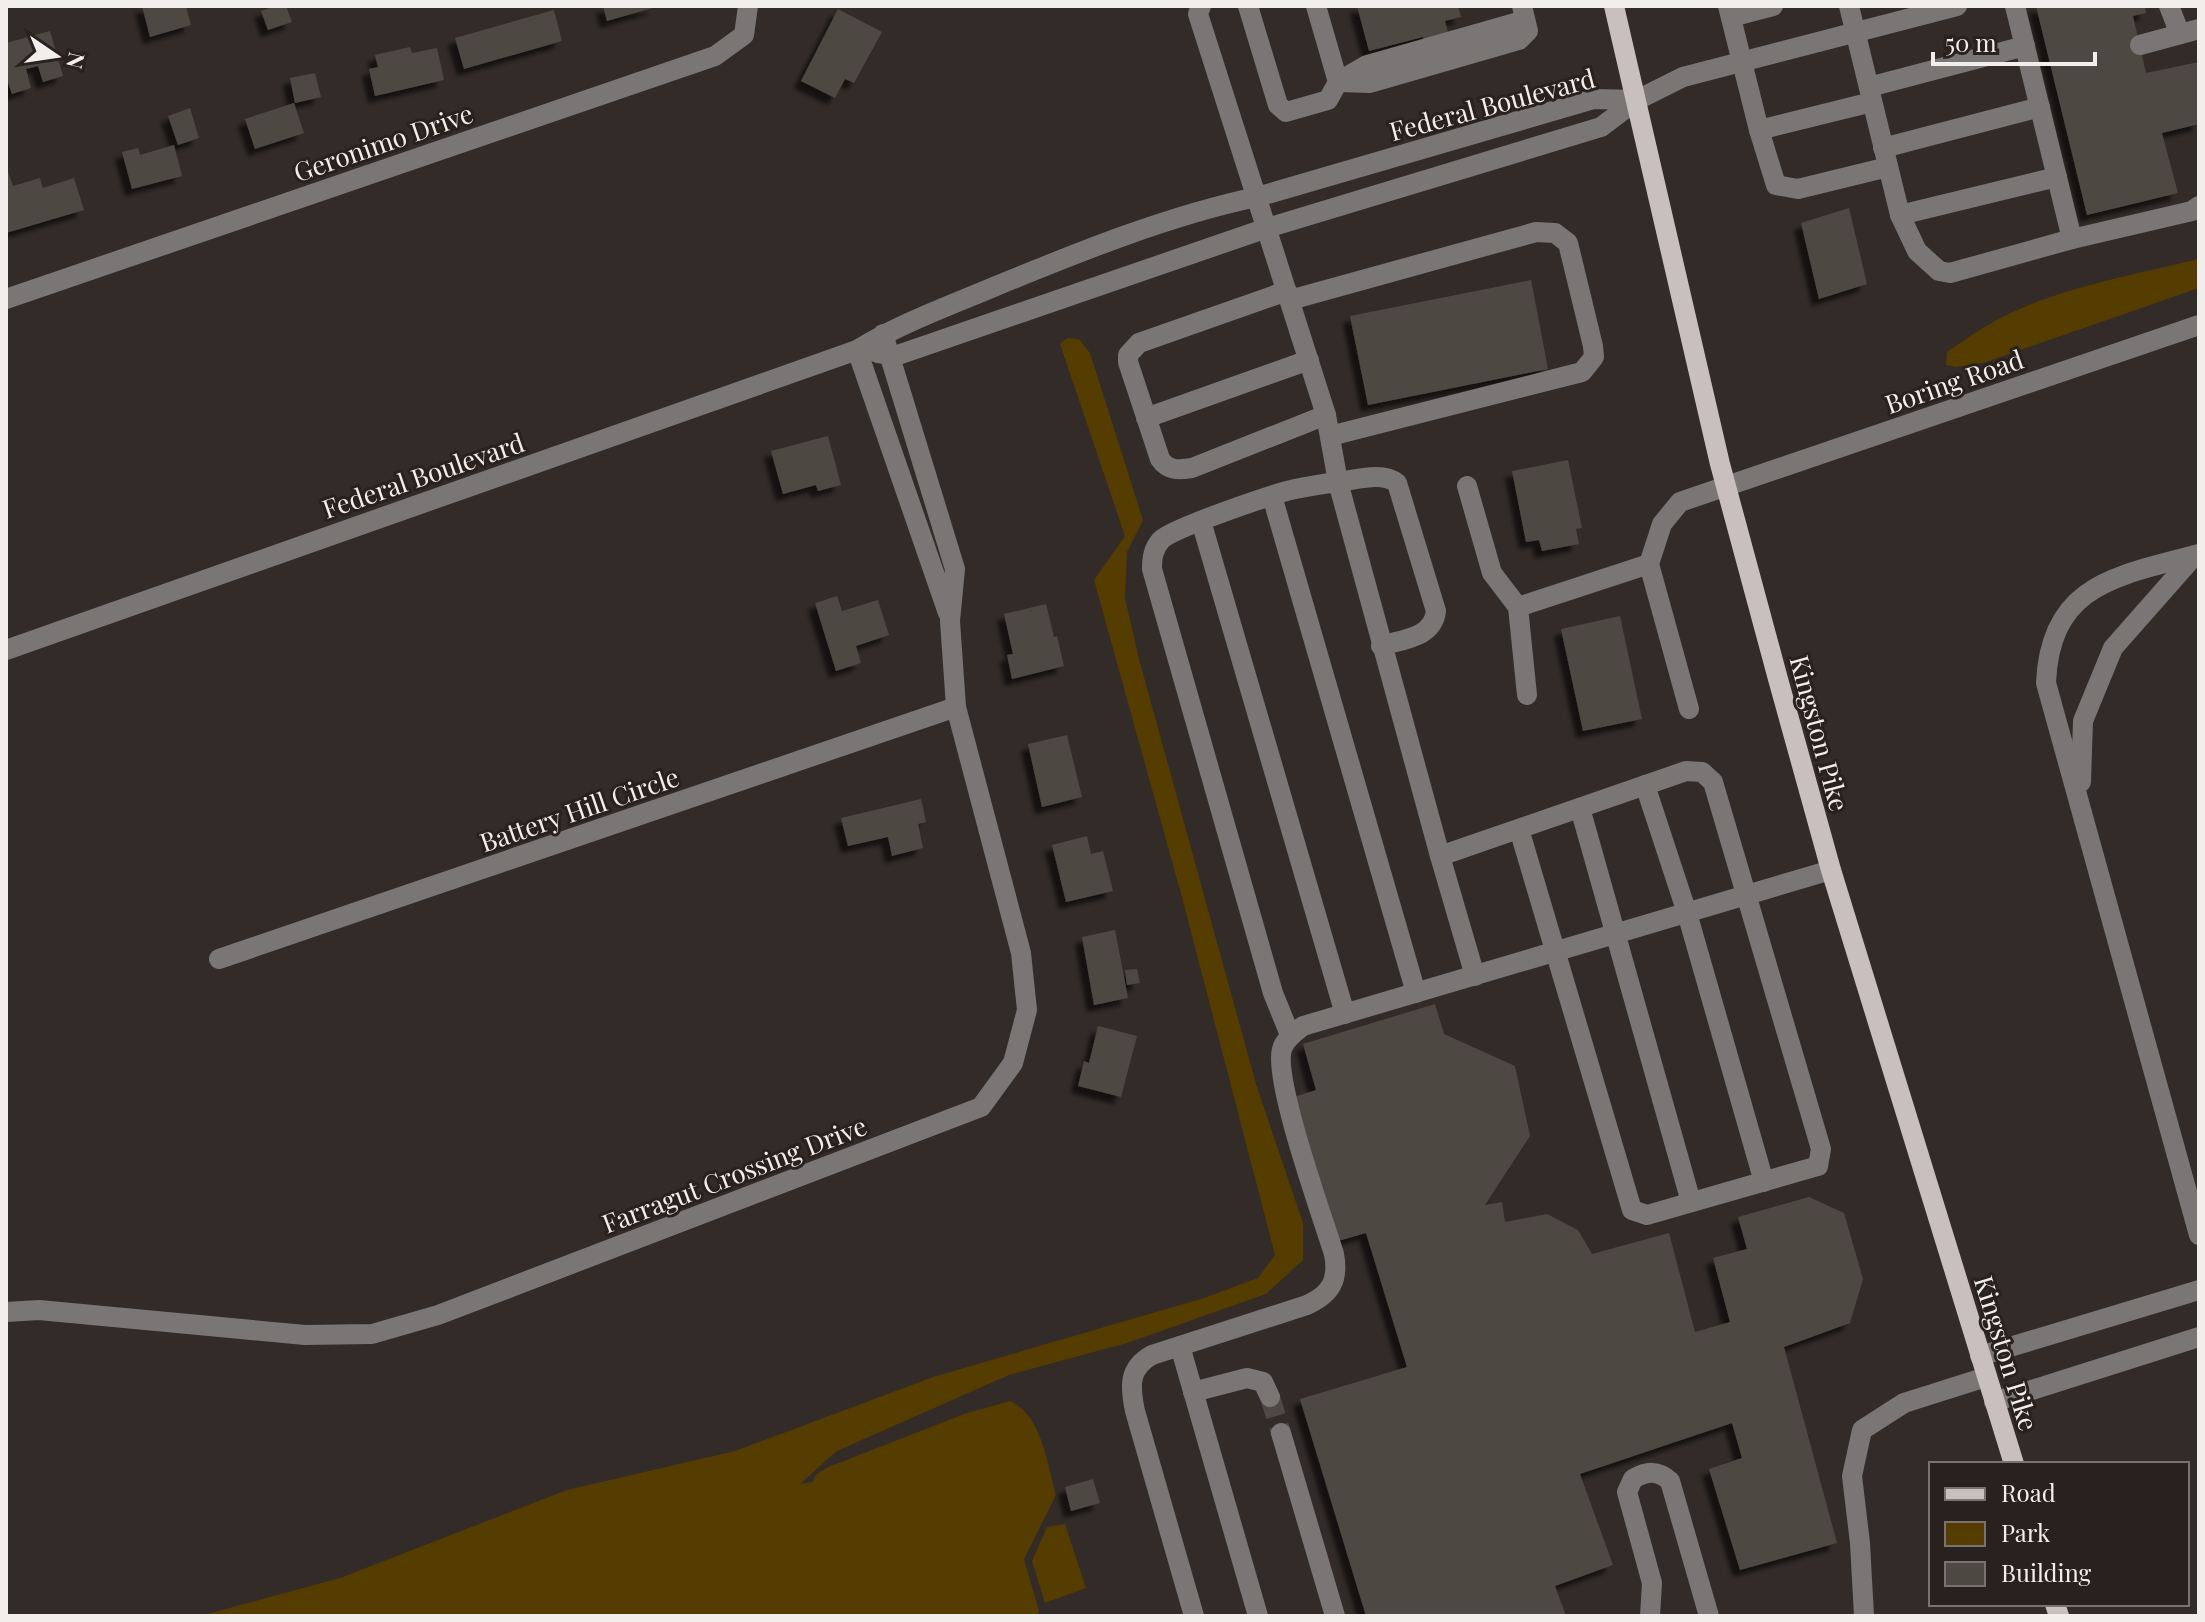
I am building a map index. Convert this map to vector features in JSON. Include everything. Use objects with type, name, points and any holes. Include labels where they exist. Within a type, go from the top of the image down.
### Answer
[{"type":"main road","name":"Kingston Pike","points":[[1614,6],[1725,486],[1831,870],[2013,1462]]},
{"type":"street","name":"Geronimo Drive","points":[[6,299],[715,56],[744,35],[748,6]]},
{"type":"street","points":[[1201,6],[1198,14],[1326,415],[1338,482],[1381,646],[1475,976]]},
{"type":"street","points":[[1248,6],[1278,105],[1293,111],[1328,100],[1338,82],[1367,65],[1525,19]]},
{"type":"street","points":[[1316,6],[1338,82]]},
{"type":"street","points":[[1773,6],[1730,11],[1776,185],[1798,189],[2040,107]]},
{"type":"street","points":[[1849,6],[1900,215],[1917,251],[1939,271],[1950,273],[2072,239],[2192,211],[2199,206]]},
{"type":"street","points":[[1637,100],[1683,77],[1957,6]]},
{"type":"street","points":[[2015,6],[2072,239]]},
{"type":"street","points":[[2140,45],[2189,31],[2169,6]]},
{"type":"street","points":[[1759,130],[2025,46]]},
{"type":"street","name":"Federal Boulevard","points":[[6,650],[857,350],[883,334],[1058,261],[1220,204],[1257,197],[1594,99],[1637,100]]},
{"type":"street","name":"Federal Boulevard","points":[[857,350],[895,356],[1267,228],[1601,127],[1637,100]]},
{"type":"street","points":[[1900,215],[2057,177]]},
{"type":"street","points":[[1326,415],[1192,468],[1180,470],[1165,466],[1146,418],[1128,355],[1139,343],[1288,296],[1536,232],[1555,233],[1568,243],[1593,346],[1594,357],[1582,372],[1330,436]]},
{"type":"street","name":"Boring Road","points":[[1649,564],[1662,524],[1680,502],[2199,325]]},
{"type":"street","name":"Farragut Crossing Drive","points":[[6,1312],[39,1310],[305,1335],[372,1334],[438,1315],[981,1107],[1013,1063],[1027,1010],[1021,953],[956,707],[950,621],[955,569],[883,334]]},
{"type":"street","name":"Farragut Crossing Drive","points":[[857,350],[950,621]]},
{"type":"street","points":[[1146,418],[1309,360]]},
{"type":"street","points":[[892,451],[917,443]]},
{"type":"street","points":[[1290,1035],[1273,993],[1152,569],[1152,558],[1160,541],[1167,535],[1292,489],[1375,477],[1393,479],[1397,483],[1436,611],[1427,631],[1381,646]]},
{"type":"street","points":[[1467,486],[1492,573],[1518,607],[1527,695]]},
{"type":"street","points":[[1272,496],[1416,993]]},
{"type":"street","points":[[1201,521],[1345,1014]]},
{"type":"street","points":[[2197,555],[2125,575],[2083,595],[2066,613],[2054,634],[2047,658],[2046,683],[2199,1235]]},
{"type":"street","points":[[2081,803],[2083,721],[2113,648],[2197,555]]},
{"type":"street","points":[[1518,607],[1649,564],[1689,709]]},
{"type":"street","name":"Battery Hill Circle","points":[[219,959],[956,707]]},
{"type":"street","points":[[1440,856],[1686,771],[1702,772],[1708,776],[1713,782],[1821,1149],[1818,1166],[1647,1215],[1632,1210],[1519,829]]},
{"type":"street","points":[[1645,785],[1687,913],[1764,1182]]},
{"type":"street","points":[[1580,808],[1691,1202]]},
{"type":"street","points":[[1194,1616],[1131,1391],[1140,1361],[1307,1305],[1328,1292],[1334,1283],[1337,1270],[1334,1254],[1282,1083],[1282,1048],[1290,1035],[1303,1026],[1831,870]]},
{"type":"street","points":[[1980,1356],[2199,1290]]},
{"type":"street","points":[[1994,1402],[2199,1337]]},
{"type":"street","points":[[1180,1346],[1258,1616]]},
{"type":"street","points":[[1864,1616],[1852,1476],[1862,1430],[1904,1403],[1986,1377]]},
{"type":"street","points":[[1193,1392],[1247,1378],[1263,1382],[1270,1397]]},
{"type":"street","points":[[1281,1433],[1335,1616]]},
{"type":"street","points":[[1650,1616],[1652,1583],[1627,1492],[1633,1479],[1657,1472],[1670,1481],[1674,1491],[1709,1616]]},
{"type":"green space","points":[[2199,259],[2199,288],[1983,363],[1956,367],[1946,365],[1947,352],[1988,325],[2036,302],[2090,285]]},
{"type":"green space","points":[[1067,338],[1079,339],[1090,353],[1143,520],[1127,552],[1125,598],[1256,1084],[1303,1223],[1303,1260],[1266,1294],[1127,1343],[1009,1375],[837,1451],[800,1484],[812,1482],[826,1468],[964,1414],[1010,1401],[1021,1408],[1036,1429],[1056,1495],[1024,1559],[1038,1616],[200,1616],[340,1578],[567,1490],[735,1451],[933,1377],[1204,1298],[1258,1278],[1275,1255],[1183,901],[1094,580],[1125,536],[1060,344]]},
{"type":"green space","points":[[1065,1524],[1086,1588],[1045,1603],[1032,1561],[1047,1527]]},
{"type":"building","points":[[142,6],[186,6],[191,25],[150,37]]},
{"type":"building","points":[[286,6],[292,22],[268,30],[261,11]]},
{"type":"building","points":[[603,6],[656,6],[656,7],[607,21]]},
{"type":"building","points":[[1357,6],[1458,6],[1461,17],[1445,21],[1453,52],[1429,58],[1423,37],[1369,51]]},
{"type":"building","points":[[2036,6],[2145,6],[2146,13],[2133,16],[2146,73],[2199,62],[2199,124],[2162,133],[2178,193],[2087,215]]},
{"type":"building","points":[[838,9],[882,32],[854,83],[845,79],[835,98],[801,81]]},
{"type":"building","points":[[554,10],[562,41],[464,69],[455,38]]},
{"type":"building","points":[[50,31],[63,76],[43,82],[38,66],[26,69],[31,88],[12,94],[6,77],[6,43]]},
{"type":"building","points":[[410,47],[412,53],[437,48],[444,80],[375,96],[369,69],[378,67],[375,55]]},
{"type":"building","points":[[315,73],[321,97],[295,103],[290,78]]},
{"type":"building","points":[[294,103],[304,133],[255,149],[245,119]]},
{"type":"building","points":[[190,108],[199,138],[178,145],[168,116]]},
{"type":"building","points":[[174,145],[182,176],[132,189],[122,152],[138,148],[140,155]]},
{"type":"building","points":[[6,166],[13,186],[40,178],[43,188],[74,178],[84,210],[6,233]]},
{"type":"building","points":[[1849,208],[1867,284],[1819,299],[1801,223]]},
{"type":"building","points":[[1531,280],[1548,369],[1368,405],[1350,316]]},
{"type":"building","points":[[828,436],[841,485],[818,491],[816,485],[783,494],[771,451]]},
{"type":"building","points":[[1568,460],[1582,528],[1576,529],[1579,544],[1542,551],[1539,540],[1526,542],[1512,471]]},
{"type":"building","points":[[837,596],[842,611],[878,600],[889,635],[856,646],[861,663],[836,671],[815,603]]},
{"type":"building","points":[[1046,604],[1064,666],[1012,679],[1007,655],[1013,654],[1004,614]]},
{"type":"building","points":[[1620,616],[1642,719],[1583,731],[1561,629]]},
{"type":"building","points":[[1067,735],[1082,797],[1042,807],[1028,744]]},
{"type":"building","points":[[921,799],[926,822],[918,824],[923,848],[892,856],[888,837],[848,846],[841,818]]},
{"type":"building","points":[[1087,836],[1091,854],[1103,851],[1113,891],[1066,902],[1052,845]]},
{"type":"building","points":[[1115,930],[1128,998],[1094,1005],[1082,937]]},
{"type":"building","points":[[1137,969],[1140,983],[1127,985],[1125,970]]},
{"type":"building","points":[[1435,1004],[1444,1034],[1515,1066],[1530,1136],[1485,1205],[1502,1202],[1505,1222],[1547,1214],[1578,1230],[1592,1254],[1669,1233],[1695,1332],[1730,1322],[1713,1258],[1747,1249],[1738,1217],[1809,1197],[1844,1213],[1863,1279],[1850,1323],[1784,1347],[1837,1543],[1740,1570],[1709,1469],[1742,1458],[1732,1423],[1580,1474],[1613,1565],[1555,1586],[1566,1616],[1366,1616],[1300,1399],[1407,1367],[1366,1233],[1338,1241],[1294,1097],[1316,1090],[1303,1044]]},
{"type":"building","points":[[1098,1026],[1137,1036],[1121,1097],[1078,1086],[1084,1061],[1089,1063]]},
{"type":"building","points":[[1093,1479],[1100,1503],[1071,1511],[1065,1487]]},
{"type":"tunnel","points":[[1270,1397],[1281,1433]]}]
